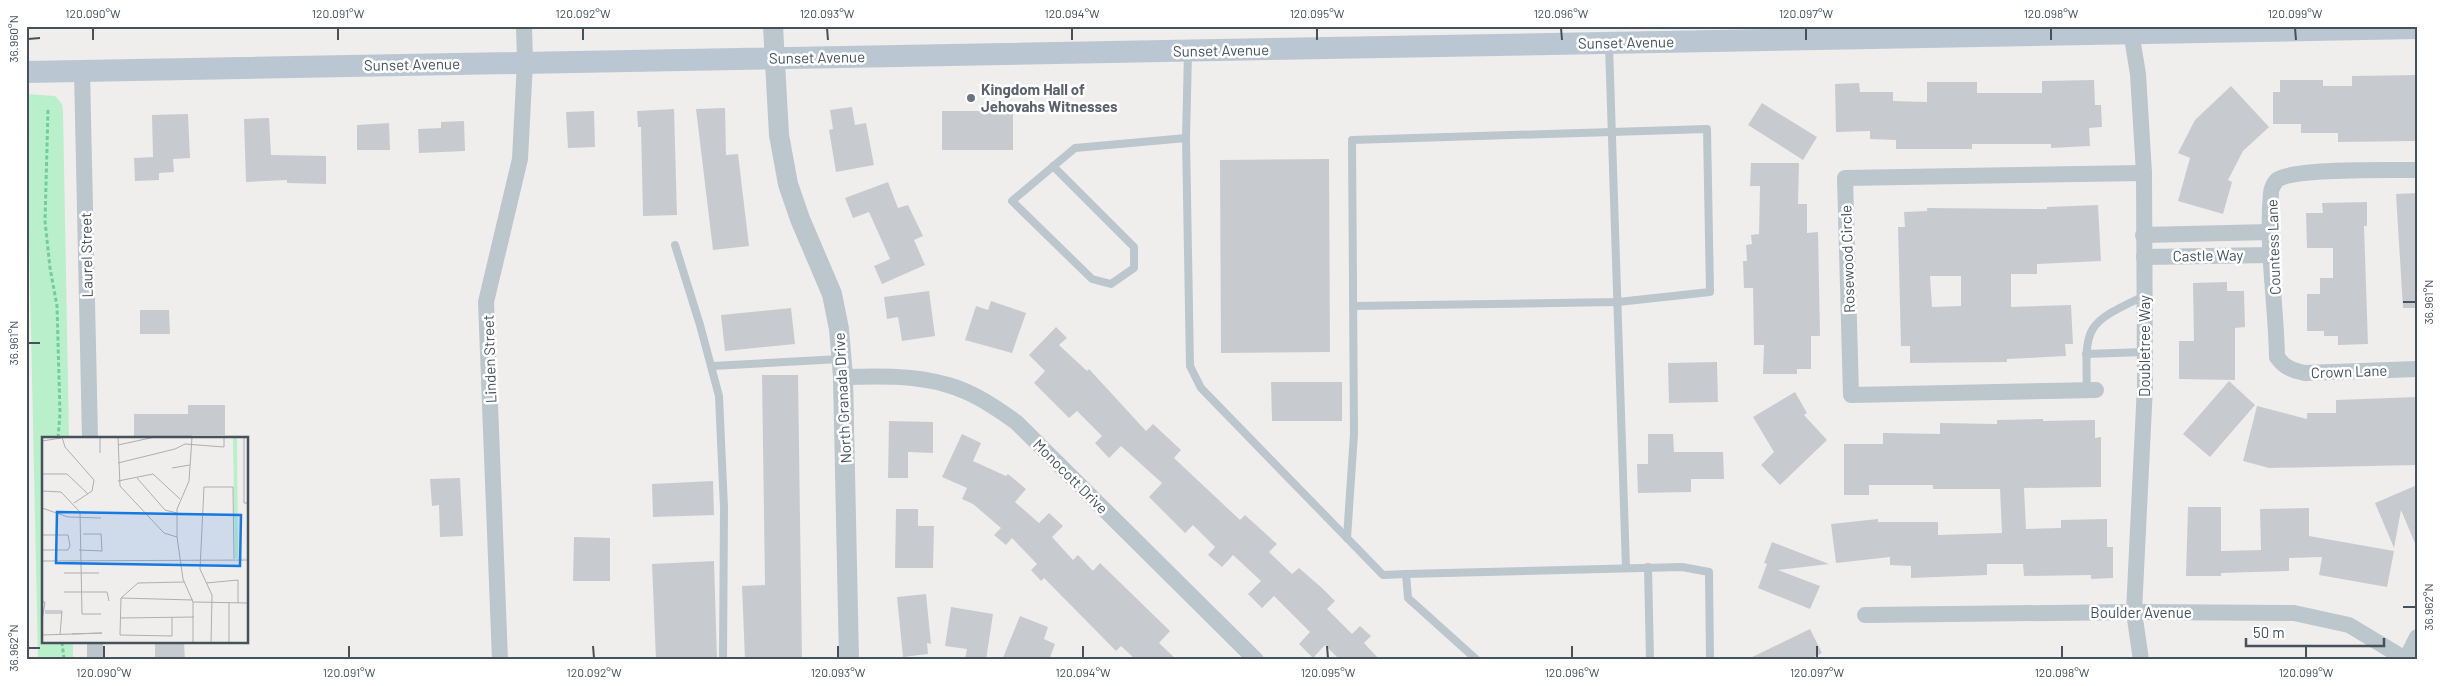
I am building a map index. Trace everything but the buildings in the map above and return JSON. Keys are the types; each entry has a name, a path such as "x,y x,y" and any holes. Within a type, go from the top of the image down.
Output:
{"main road":[{"name":"Sunset Avenue","path":"26,72 1609,43 2131,30 2417,28"}],"street":[{"name":"Linden Street","path":"500,660 486,302 520,159 525,62 524,26"},
{"name":"North Granada Drive","path":"773,26 779,135 788,184 800,219 832,294 839,329 843,368 849,660"},
{"name":"Doubletree Way","path":"2131,30 2138,74 2144,173 2144,352 2134,612 2142,660"},
{"name":"Laurel Street","path":"82,70 90,437"},
{"name":"Countess Lane","path":"2283,365 2277,357 2270,232 2271,191 2276,181 2286,175 2358,170 2417,170"},
{"name":"Rosewood Circle","path":"2092,390 1851,395 1845,178 2144,173"},
{"name":"Castle Way","path":"2143,235 2270,232"},
{"name":"Castle Way","path":"2144,256 2272,255"},
{"name":"Crown Lane","path":"2283,365 2292,370 2305,373 2417,369"},
{"name":"Monocott Drive","path":"843,368 949,385 988,402 1016,422 1256,660"},
{"name":"Boulder Avenue","path":"1865,615 2134,612 2294,613 2349,625 2406,659"},
{"path":"2406,659 2417,637"},
{"path":"95,644 96,660"}],"lane":[{"path":"1609,43 1626,568"},
{"path":"1188,50 1186,138 1190,366 1201,388 1383,575 1648,567 1682,567 1709,572 1710,660"},
{"path":"1347,538 1354,434 1353,306 1352,140 1707,129 1710,292 1618,302 1353,306"},
{"path":"1053,166 1134,247 1134,268 1111,284 1092,279 1012,201 1053,166 1075,148 1186,138"},
{"path":"675,245 720,396 724,508 723,660"},
{"path":"2092,390 2086,354 2087,339 2094,326 2106,314 2144,296"},
{"path":"2086,354 2144,352"},
{"path":"712,366 843,368"},
{"path":"1648,567 1650,660"},
{"path":"1406,574 1408,598 1476,660"}],"path":[{"path":"48,110 44,221 57,306 60,414 58,437"},
{"path":"62,644 64,660"}],"green space":[{"path":"26,94 55,96 62,104 63,110 69,437 42,437 42,644 73,644 73,660 38,660"}],"place":[{"name":"Kingdom Hall of Jehovahs Witnesses","path":"971,98"}]}
